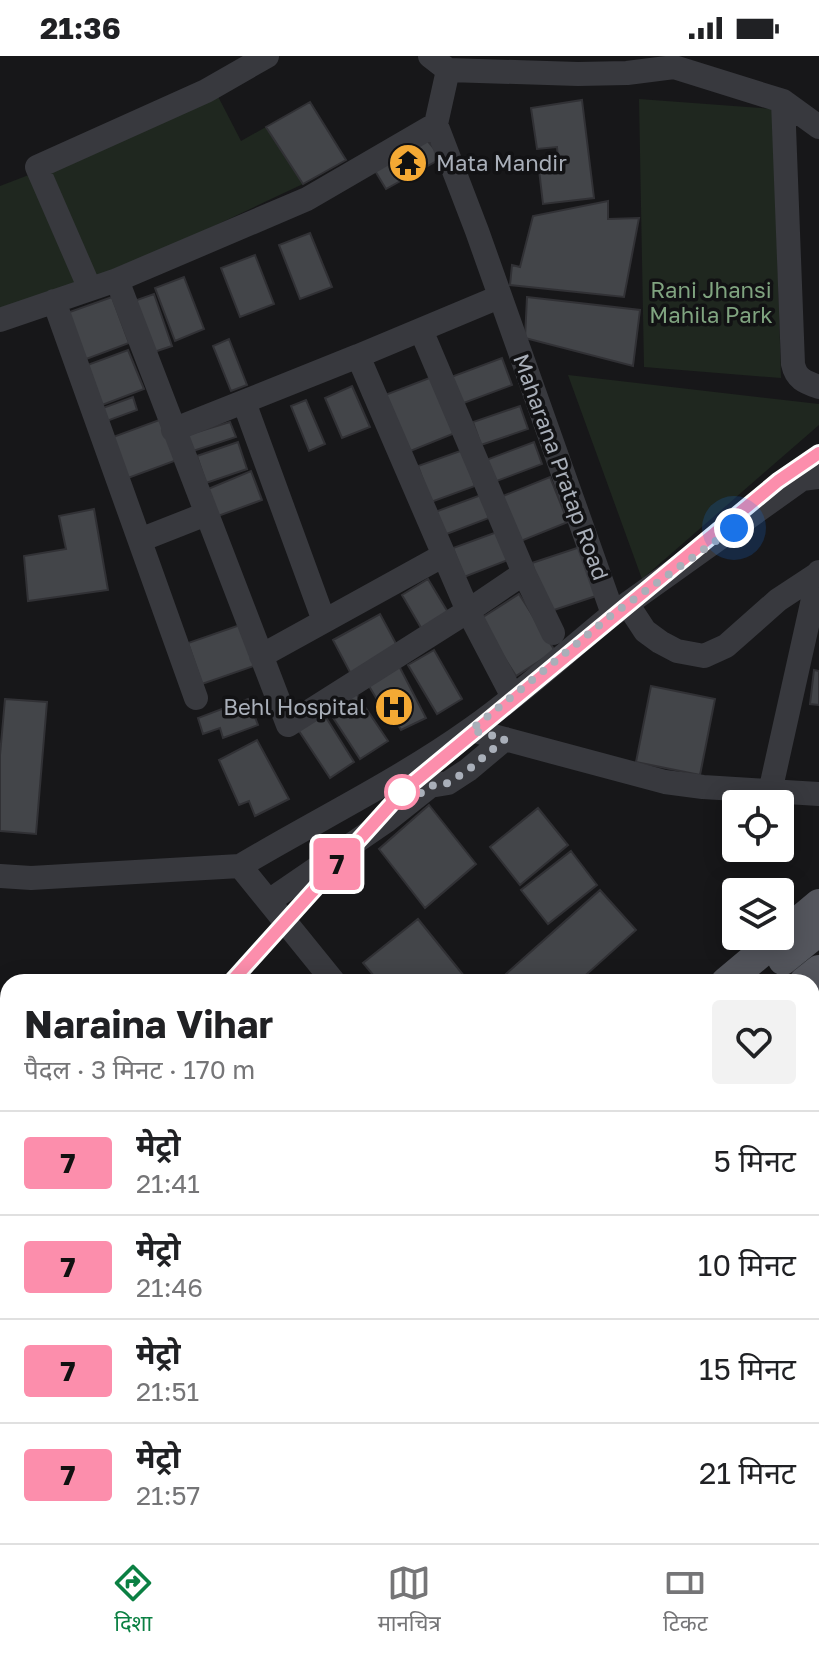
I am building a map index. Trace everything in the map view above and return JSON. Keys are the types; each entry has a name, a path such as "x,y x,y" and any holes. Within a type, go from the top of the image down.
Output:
{"main road":[{"path":"736,974 819,904"},
{"path":"767,974 819,931"}],"street":[{"path":"90,289 37,167 206,91 267,56"},
{"path":"0,320 117,280 307,199 436,124 439,63 578,74 627,73 680,62 783,101 819,127"},
{"path":"783,101 793,364 794,371 803,381 819,387"},
{"name":"Maharana Pratap Road","path":"436,124 499,297 621,609 660,642 677,651 704,656 726,646 778,600 819,572"},
{"path":"117,280 288,725 524,573"},
{"path":"173,430 499,297"},
{"path":"54,301 196,698"},
{"path":"421,330 524,573 553,633"},
{"path":"358,356 468,611 513,697"},
{"path":"244,402 324,621"},
{"path":"0,876 31,878 240,866 322,817 377,789 471,730 621,609 802,479 819,477"},
{"path":"140,540 206,514"},
{"path":"261,656 444,555"},
{"path":"770,790 819,572"},
{"path":"471,730 665,782 749,790"},
{"path":"269,901 386,821 430,786 448,783 468,770 505,739"},
{"path":"794,793 819,794"},
{"path":"240,866 324,974"}],"green space":[{"path":"209,79 241,141 266,127 303,184 112,274 0,315 0,186 47,168"},
{"name":"Rani Jhansi Mahila Park","path":"639,99 773,109 781,378 644,367"},
{"path":"568,375 819,404 819,425 642,579"}],"building":[{"path":"582,100 594,198 543,204 538,161 558,158 557,147 537,149 531,108"},
{"path":"310,102 346,160 303,184 266,127"},
{"name":"Mata Mandir","path":"426,139 442,158 386,189 374,169"},
{"path":"608,201 608,219 639,218 624,297 510,285 512,265 520,267 533,216"},
{"path":"310,233 332,287 300,299 279,245"},
{"path":"255,255 274,304 240,317 221,268"},
{"path":"184,277 204,329 175,341 155,288"},
{"path":"154,294 172,346 148,354 131,302"},
{"path":"112,297 129,343 81,361 64,314"},
{"path":"527,297 640,310 633,366 525,338"},
{"path":"229,339 247,385 231,391 213,346"},
{"path":"128,350 144,389 97,407 82,367"},
{"path":"502,358 512,385 461,404 451,377"},
{"path":"432,377 455,433 408,452 385,395"},
{"path":"352,386 370,427 342,438 325,398"},
{"path":"133,397 137,410 104,422 100,409"},
{"path":"306,400 325,444 309,451 291,406"},
{"path":"520,406 528,429 481,445 473,422"},
{"path":"162,419 177,460 128,478 113,437"},
{"path":"230,422 236,437 193,451 187,435"},
{"path":"238,442 247,469 206,483 197,456"},
{"path":"534,442 542,464 494,482 486,460"},
{"path":"463,450 475,486 431,502 418,466"},
{"path":"251,471 262,500 218,516 208,489"},
{"path":"550,477 568,522 516,543 498,498"},
{"path":"481,495 489,518 444,535 435,512"},
{"path":"94,509 108,590 28,601 24,556 66,549 59,516"},
{"path":"497,532 508,560 464,577 453,548"},
{"path":"580,547 596,596 548,612 532,563"},
{"path":"428,579 449,614 423,631 402,595"},
{"path":"519,594 555,651 516,676 480,619"},
{"path":"380,614 400,651 352,676 333,640"},
{"path":"240,625 254,666 202,684 188,643"},
{"path":"434,650 462,699 437,714 408,665"},
{"path":"398,664 426,718 401,730 389,710 382,708 366,681"},
{"path":"814,670 819,671 819,705 810,704"},
{"path":"651,686 715,699 700,775 636,762"},
{"path":"355,692 388,741 360,759 328,710"},
{"path":"5,699 47,702 36,834 0,831 0,755"},
{"path":"248,699 258,725 223,738 220,728 203,734 198,718"},
{"path":"322,711 354,762 330,778 297,728"},
{"path":"257,740 289,799 255,816 249,801 239,805 219,760"},
{"path":"429,805 476,864 425,908 379,849"},
{"path":"538,808 568,845 520,885 490,847"},
{"path":"571,851 597,885 548,924 521,890"},
{"path":"600,890 636,930 587,974 506,974"},
{"path":"418,919 463,974 372,974 363,963"}],"metro line":[{"name":"7","path":"238,974 403,791 778,481 819,453"}],"place":[{"name":"Mata Mandir","path":"408,163"},
{"name":"Behl Hospital","path":"394,707"}],"route":[{"path":"402,792 408,803 430,786 448,783 483,760 505,739 471,730 613,614 734,528"}]}
